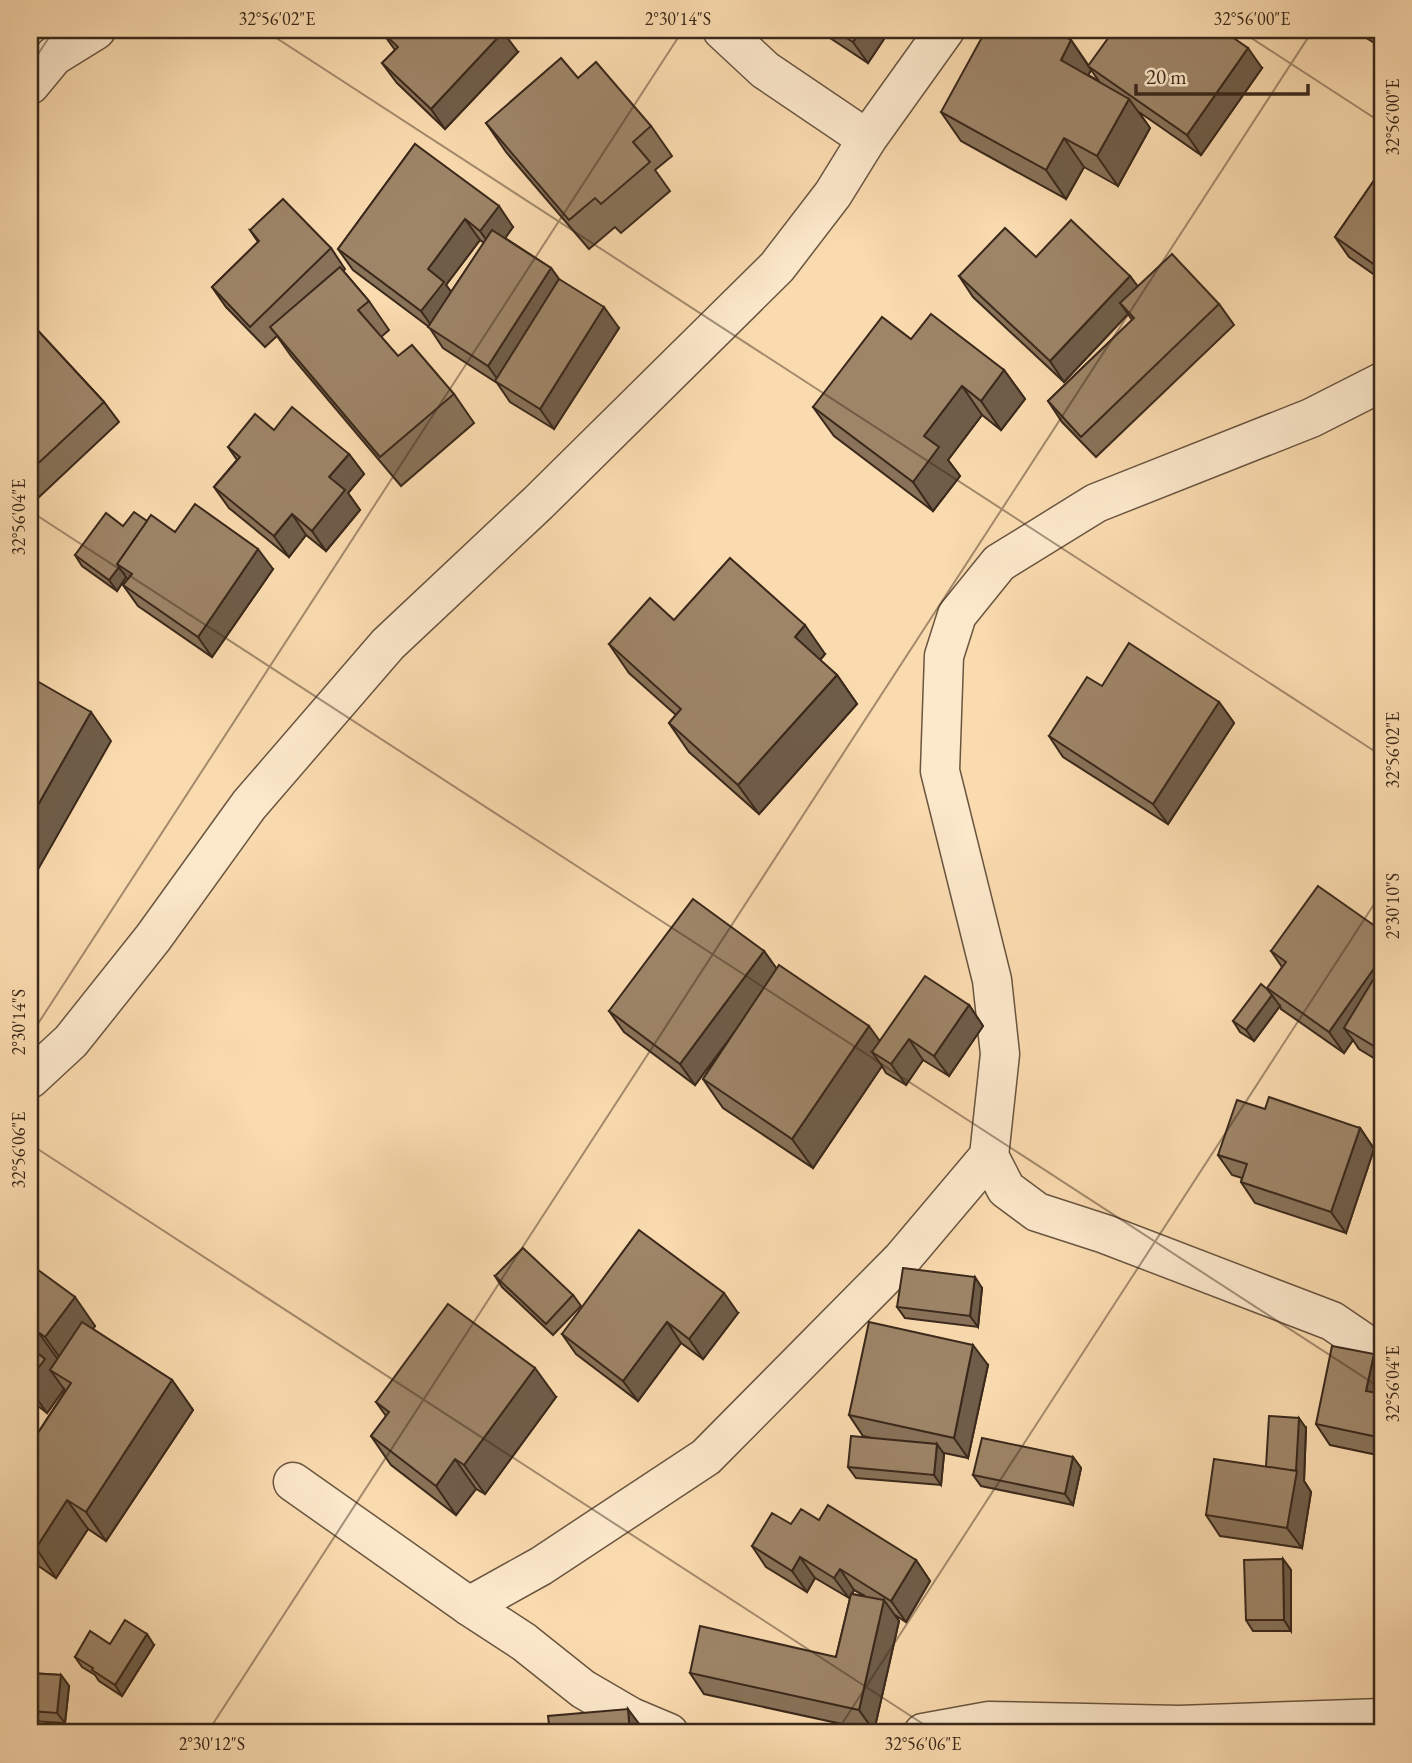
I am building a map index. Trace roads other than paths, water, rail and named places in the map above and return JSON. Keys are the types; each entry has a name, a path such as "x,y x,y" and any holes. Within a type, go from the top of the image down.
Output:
{"street":[{"path":"30,85 54,57 96,30"},
{"path":"722,30 765,70 867,139"},
{"path":"30,1079 71,1041 153,938 248,805 388,644 538,503 777,267 832,194 867,139 946,30"},
{"path":"1382,382 1311,418 1096,503 999,563 957,615 944,656 940,771 992,980 1000,1054 989,1157 1006,1189 1037,1212 1105,1234 1332,1321 1382,1354"},
{"path":"470,1606 541,1566 706,1457 902,1259 989,1157"},
{"path":"293,1482 524,1642 583,1689 631,1717 669,1733"},
{"path":"923,1733 989,1721 1179,1725 1382,1718"}]}
